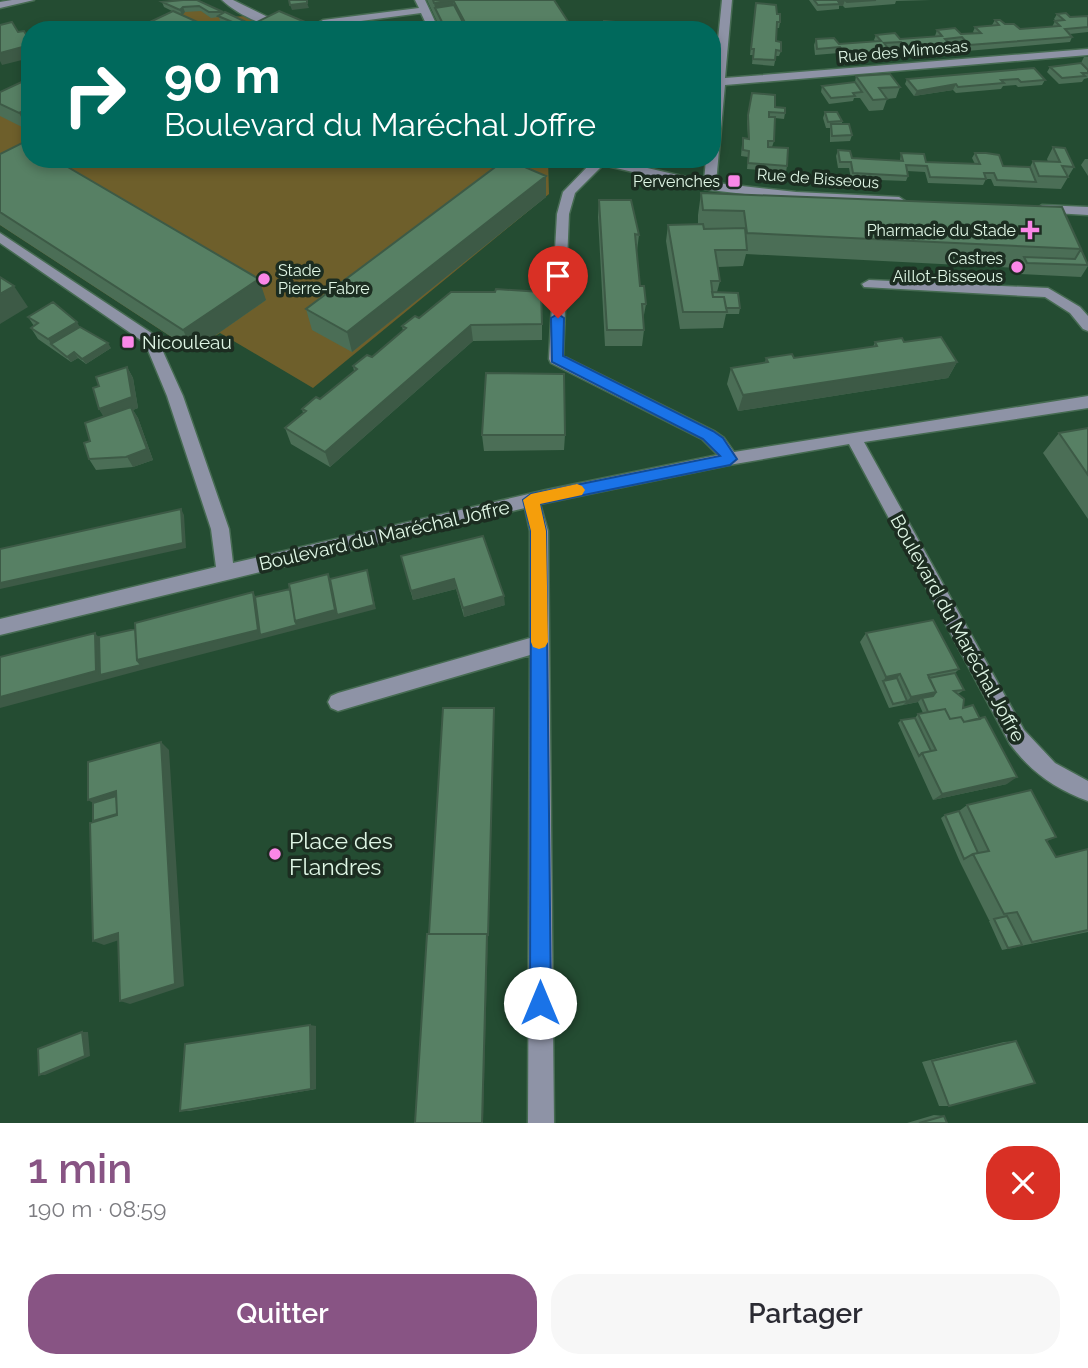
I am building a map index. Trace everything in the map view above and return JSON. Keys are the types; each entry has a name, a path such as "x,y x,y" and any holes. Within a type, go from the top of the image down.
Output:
{"street":[{"path":"0,5 29,0"},
{"path":"227,0 238,8 268,21"},
{"path":"721,33 727,0"},
{"path":"334,21 422,5 430,21"},
{"name":"Rue des Mimosas","path":"721,82 1088,51"},
{"path":"589,168 569,191 563,214 552,298 556,359 708,435 718,442 730,459"},
{"name":"Rue de Bisseous","path":"643,168 710,186 796,196 907,201"},
{"path":"710,186 712,168"},
{"path":"1032,208 1088,211"},
{"path":"0,237 151,340 175,396 220,529 225,573"},
{"path":"869,284 1048,293 1075,310 1088,326"},
{"name":"Boulevard du Maréchal Joffre","path":"0,627 531,500 730,459 1088,402"},
{"name":"Boulevard du Maréchal Joffre","path":"854,439 1017,737 1044,769 1057,779 1088,791"},
{"path":"531,500 539,531 541,1123"},
{"path":"338,702 539,644"}],"shaded area":[{"path":"202,6 229,17 246,16 258,21 158,21 179,11"},
{"name":"Stade Pierre-Fabre","path":"21,87 21,168 548,168 549,194 313,388 220,333 193,351 0,225 0,97"}],"building":[{"path":"197,0 223,12 209,12 199,6 183,7 180,10 162,2"},
{"path":"289,0 307,0 307,3 290,5"},
{"path":"453,0 554,0 568,21 464,21"},
{"path":"814,0 845,0 838,1 840,4 818,5"},
{"path":"845,0 876,0 847,2"},
{"path":"756,3 776,5 777,14 780,14 776,41 781,42 781,51 776,50 775,60 753,59 754,49 751,49"},
{"path":"454,5 462,21 442,21 435,8"},
{"path":"173,11 195,21 152,21"},
{"path":"279,11 303,21 259,21"},
{"path":"225,12 244,21 230,21 218,16"},
{"path":"1066,13 1070,17 1088,16 1088,27 1065,29 1072,37 969,45 962,37 945,39 952,46 908,50 901,42 884,43 890,51 846,55 840,47 817,49 816,39 834,38 839,44 881,41 876,35 895,33 900,39 942,36 937,30 955,28 961,34 981,33 975,27 999,25 995,20 1014,24 1020,29 1060,26 1055,21 1064,20 1057,14"},
{"path":"12,22 18,32 21,32 21,47 0,53 0,25"},
{"path":"1081,63 1088,70 1088,73 1082,73 1085,76 1062,78 1050,67"},
{"path":"1034,68 1045,80 1001,80 1004,83 958,87 956,84 917,91 907,79"},
{"path":"890,74 900,87 879,88 887,99 873,100 856,76"},
{"path":"21,82 21,112 0,104 0,92"},
{"path":"855,82 862,92 853,93 855,96 831,98 822,86"},
{"path":"752,93 775,95 775,107 785,108 785,113 769,112 769,117 775,117 774,141 768,141 768,147 788,148 787,166 748,163 749,151 743,150 743,138 749,139 748,115"},
{"path":"825,112 837,112 842,121 828,122"},
{"path":"831,124 849,124 852,135 832,136"},
{"path":"21,144 21,168 69,168 259,279 183,330 0,212 0,154"},
{"path":"1053,147 1065,148 1074,167 1062,166 1068,177 1039,176 1033,161 1060,162"},
{"path":"838,150 850,151 852,158 903,161 901,153 924,154 926,162 980,164 975,153 999,155 1003,166 1030,167 1036,182 997,180 994,173 984,173 986,179 930,177 927,166 906,165 908,176 853,173 851,162 840,162"},
{"path":"494,168 527,168 546,176 347,332 306,309"},
{"path":"701,193 1062,207 1081,249 747,233 744,211 703,210"},
{"path":"599,200 631,200 639,235 635,234 640,286 644,286 646,304 642,304 644,330 607,330"},
{"path":"703,224 704,229 745,228 747,250 715,250 720,281 711,281 713,297 724,297 727,312 683,312 668,225"},
{"path":"1081,249 1088,265 1027,263 1024,257 1075,259"},
{"path":"0,277 14,286 0,294"},
{"path":"496,289 541,292 542,324 471,325 325,452 285,428 306,411 302,409 316,397 320,399 357,369 353,366 367,355 372,357 406,328 402,326 415,316 419,318 451,292 495,292"},
{"path":"712,292 738,293 740,308 726,308 724,297 713,297"},
{"path":"53,302 77,322 48,339 31,328 38,323 28,317"},
{"path":"80,327 108,343 82,359 74,352 67,357 51,344"},
{"path":"941,337 957,362 743,395 731,368 768,362 766,358 792,354 794,358 877,346 875,342 902,338 904,342"},
{"path":"127,367 132,397 99,409 93,388 99,386 96,377"},
{"path":"486,373 564,374 565,435 482,435"},
{"path":"131,407 147,449 126,457 89,459 84,443 90,441 85,423"},
{"path":"1088,428 1088,475 1059,433"},
{"path":"181,509 183,543 0,583 0,549"},
{"path":"483,536 504,596 463,608 454,579 411,591 401,556"},
{"path":"367,570 374,605 337,615 330,579"},
{"path":"328,574 335,610 295,621 289,584"},
{"path":"290,589 297,625 260,635 255,597"},
{"path":"253,592 258,630 137,660 135,623"},
{"path":"933,620 959,669 928,675 936,692 911,697 900,674 886,677 866,633"},
{"path":"135,629 137,660 141,665 100,675 99,637"},
{"path":"95,633 96,671 0,697 0,657"},
{"path":"955,673 964,690 954,691 964,699 963,708 973,705 980,719 964,722 961,717 950,719 945,709 928,712 922,698 933,696 936,692 929,678"},
{"path":"897,678 907,701 893,704 883,681"},
{"path":"443,708 494,708 488,936 429,934"},
{"path":"945,709 950,719 961,717 964,722 985,717 1017,777 942,794 922,753 936,750 918,714"},
{"path":"915,718 931,751 919,756 901,720"},
{"path":"161,742 175,984 120,1001 118,933 93,941 90,823 117,815 116,791 88,800 88,762"},
{"path":"1031,790 1056,837 1046,840 1056,857 1088,849 1088,930 1032,942 1017,912 1004,914 973,854 989,851 967,805"},
{"path":"116,796 117,814 93,821 93,803"},
{"path":"959,811 978,853 964,859 945,815"},
{"path":"1007,916 1022,945 1008,948 994,919"},
{"path":"427,934 487,934 482,1123 415,1123"},
{"path":"310,1025 311,1089 180,1111 185,1044"},
{"path":"82,1032 85,1056 39,1075 38,1049"},
{"path":"1016,1041 1035,1083 949,1106 932,1061"},
{"path":"944,1116 947,1123 919,1123"}],"slow traffic":[{"path":"539,642 539,531 531,500 577,490"}],"place":[{"name":"Pervenches","path":"734,181"},
{"name":"Pharmacie du Stade","path":"1030,230"},
{"name":"Castres Aillot-Bisseous","path":"1017,267"},
{"name":"Stade Pierre-Fabre","path":"264,279"},
{"name":"Nicouleau","path":"128,342"},
{"name":"Place des Flandres","path":"275,854"}],"route":[{"path":"540,1003 539,531 531,500 730,459 718,442 708,435 556,359 558,318"}]}
